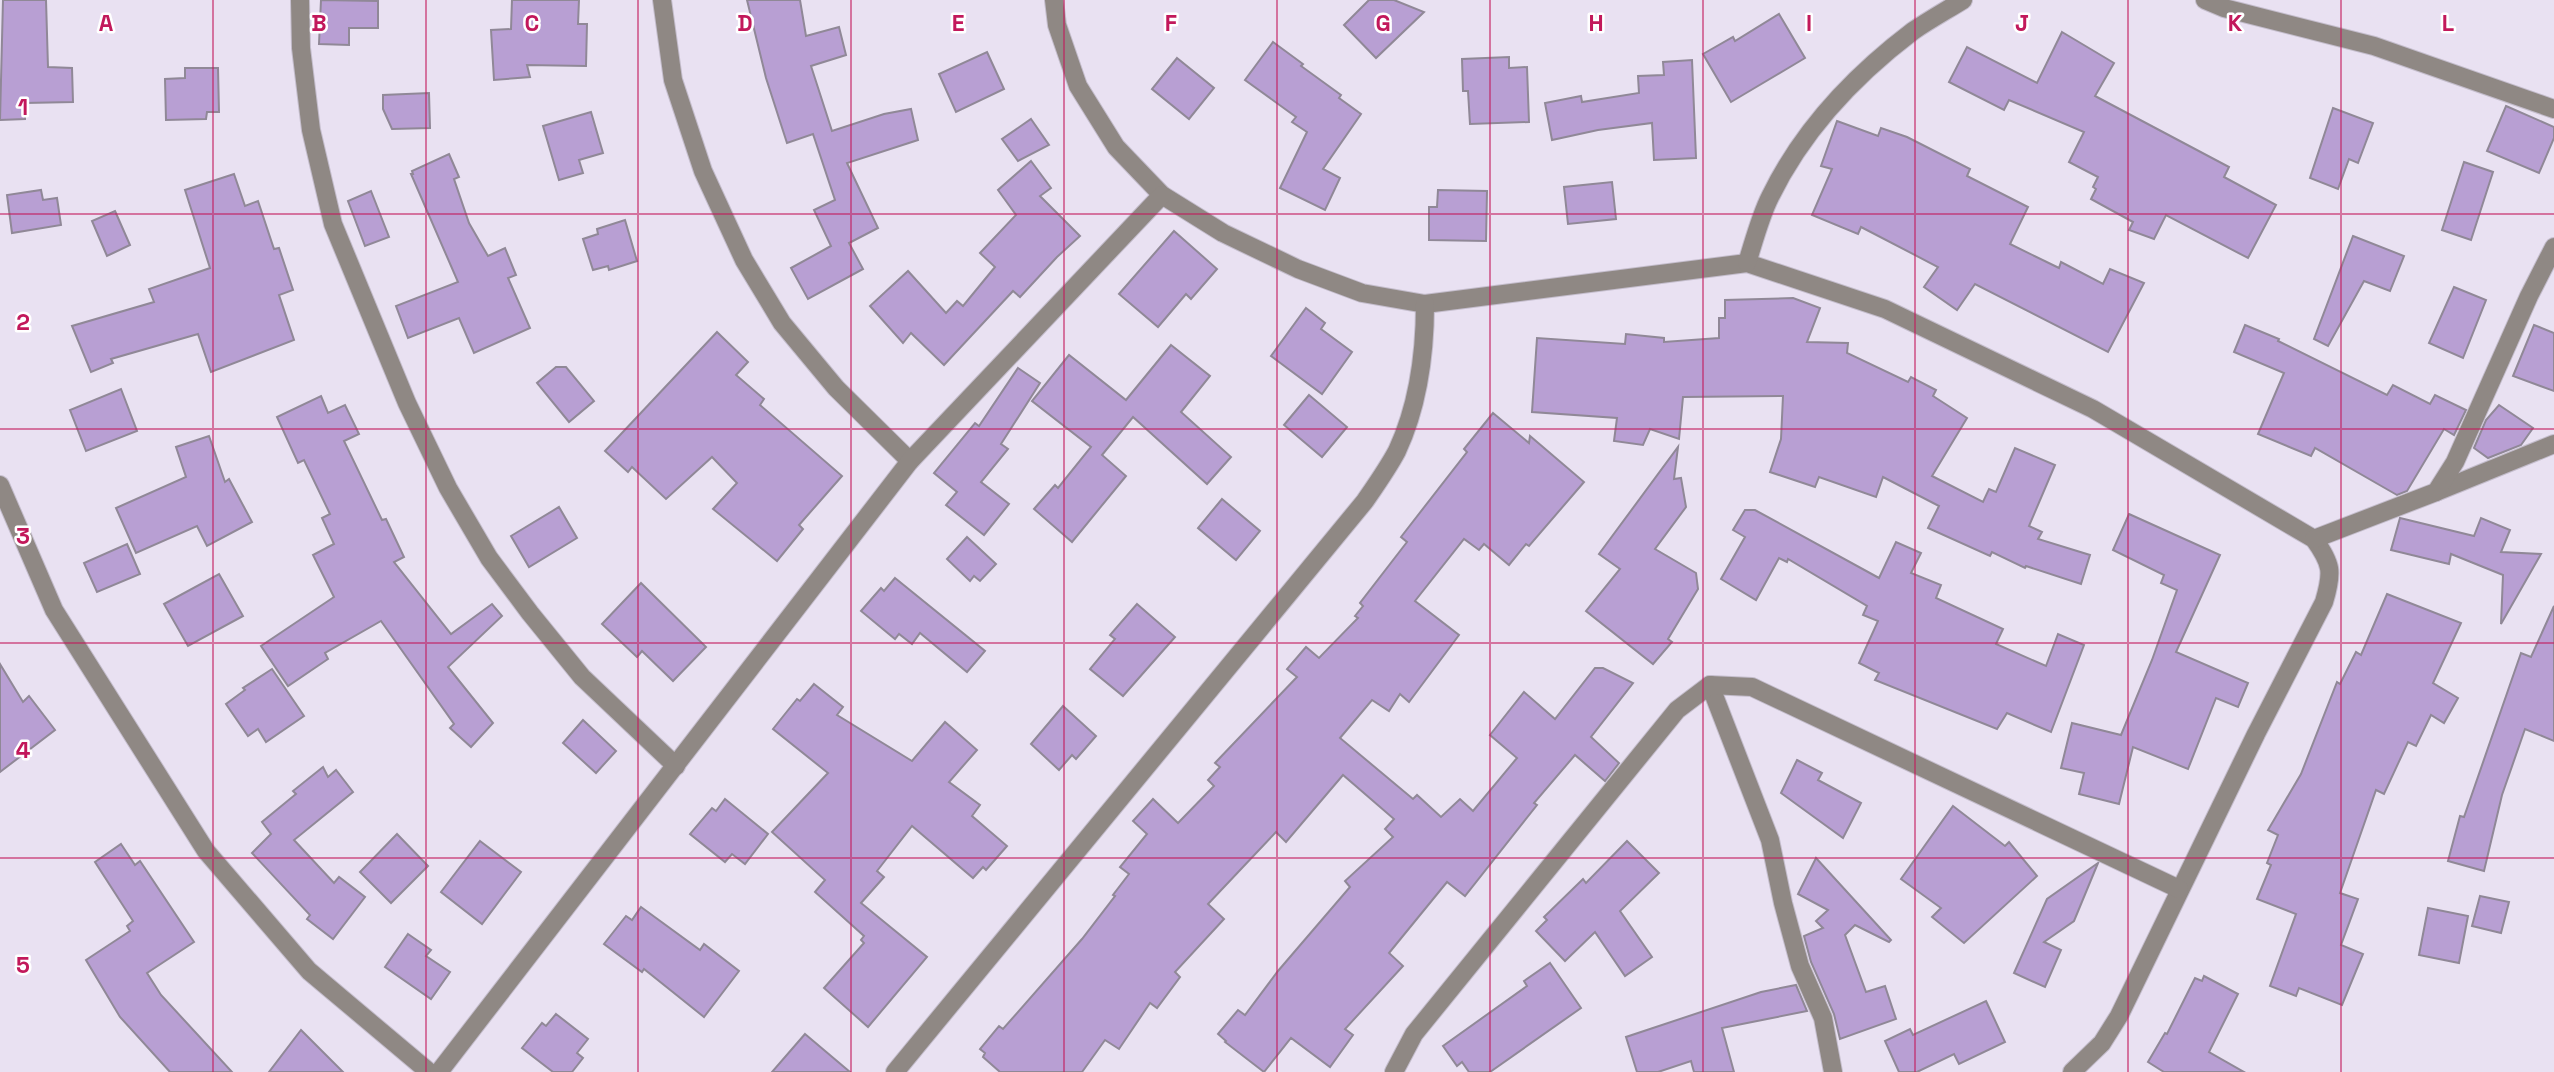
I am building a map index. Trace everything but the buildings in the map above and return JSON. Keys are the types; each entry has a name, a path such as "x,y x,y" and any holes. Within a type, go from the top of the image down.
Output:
{"street":[{"path":"300,0 301,48 311,130 333,224 407,403 448,488 489,558 573,666 676,766"},
{"path":"662,0 673,80 703,171 744,260 782,323 836,388 910,461"},
{"path":"1055,0 1057,26 1078,86 1116,147 1162,195 1223,233 1298,269 1362,293 1425,304 1747,263 1885,309 2093,409 2314,539 2329,559 2331,580 2324,602 2179,889 2119,1016 2102,1043 2072,1072"},
{"path":"1747,263 1769,199 1796,151 1833,104 1870,67 1914,31 1963,0"},
{"path":"2206,0 2224,8 2374,46 2554,109"},
{"path":"439,1072 910,461 1162,195"},
{"path":"2436,492 2455,462 2529,296 2554,247"},
{"path":"895,1072 1365,502 1396,451 1413,405 1422,361 1425,304"},
{"path":"2314,539 2554,444"},
{"path":"0,485 54,610 206,851 309,971 429,1072"},
{"path":"1395,1072 1415,1034 1668,721 1677,710 1710,685 1752,687 2179,889"},
{"path":"1710,685 1770,839 1800,966 1823,1018 1833,1072"}]}
